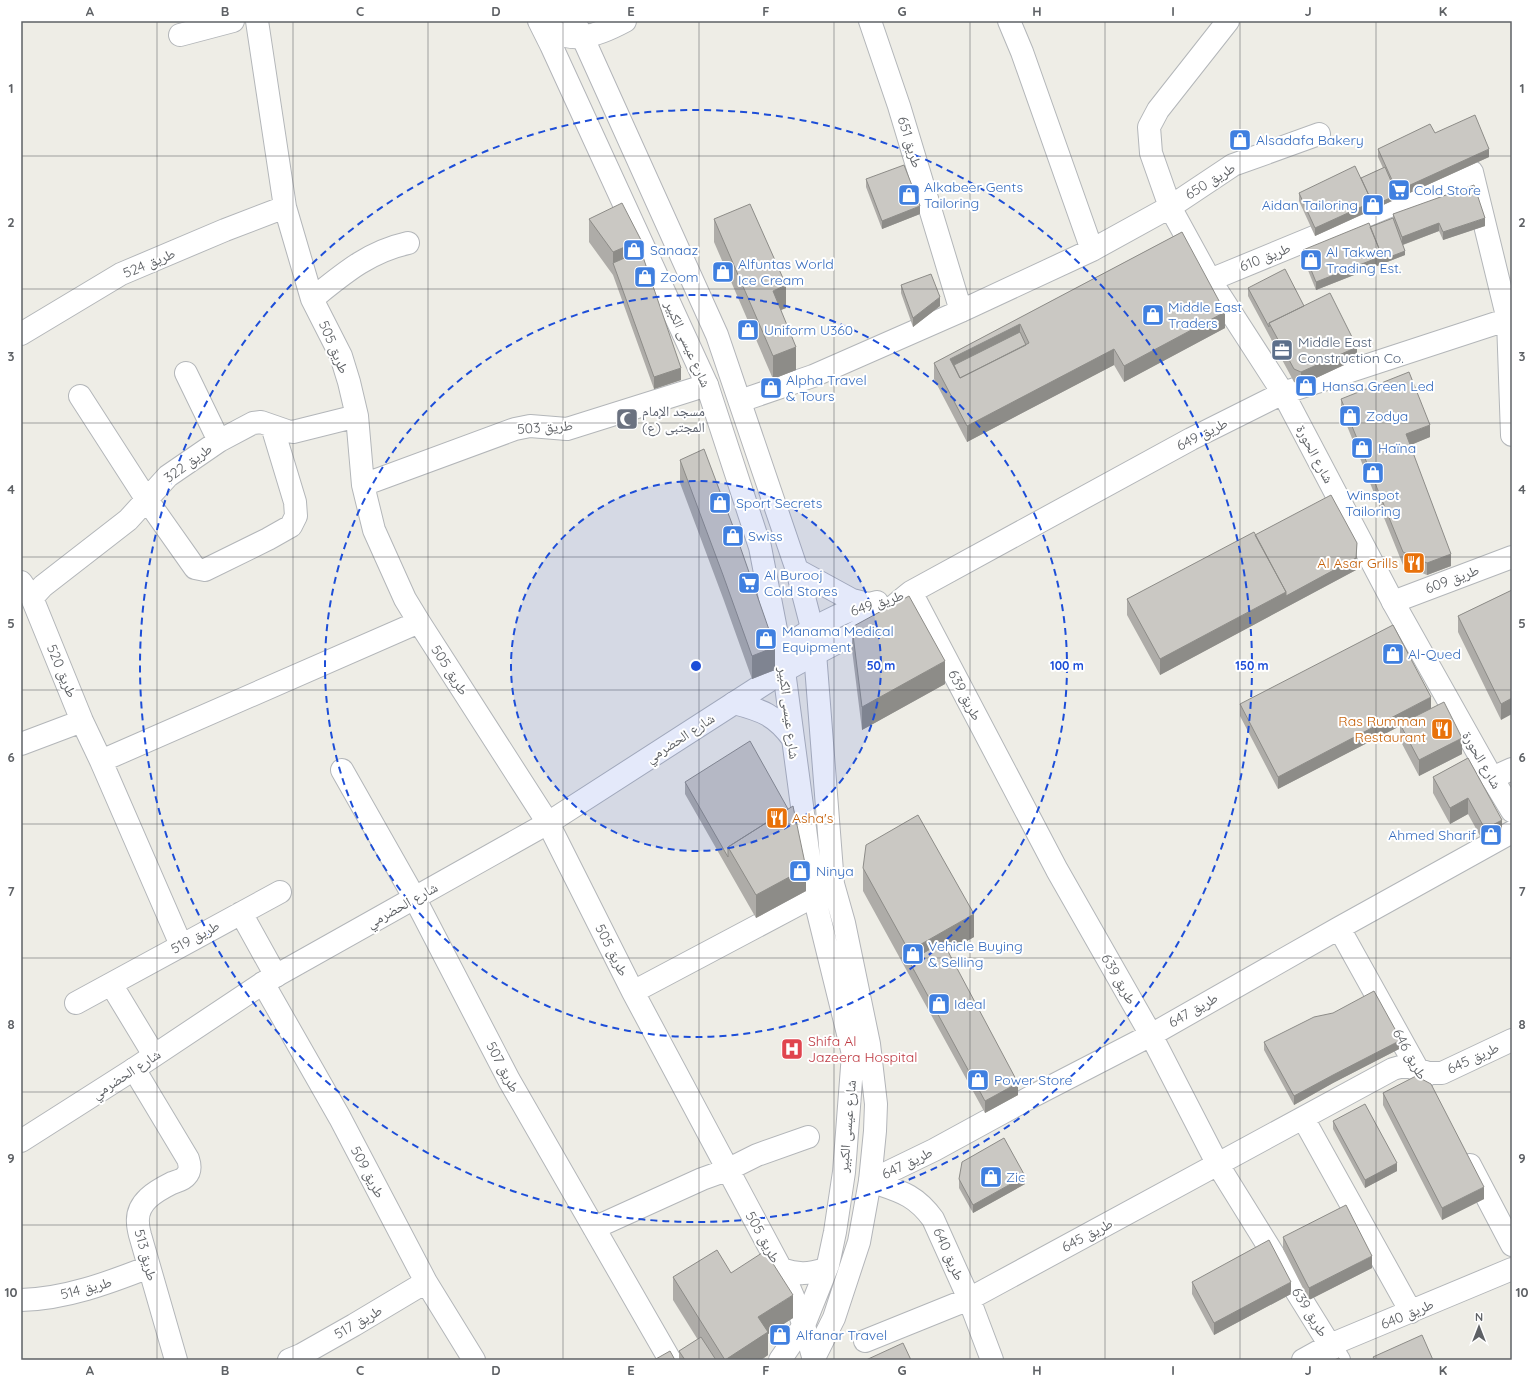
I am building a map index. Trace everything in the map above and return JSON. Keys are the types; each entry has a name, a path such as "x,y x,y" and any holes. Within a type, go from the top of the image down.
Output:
{"street":[{"path":"180,35 233,21"},
{"name":"طريق 505","path":"257,21 285,207 312,299 341,356 349,382 357,416 363,485 374,530 405,599 418,622 548,823 633,992 781,1270 794,1297 804,1324 813,1359"},
{"name":"شارع عيسى الكبير","path":"539,21 555,52 707,385 760,547 781,649 814,896 853,1054 844,1172 835,1232 826,1269 804,1324 780,1360"},
{"path":"543,21 555,32 565,36 578,30 611,29 625,21"},
{"name":"طريق 651","path":"870,21 899,106 961,311"},
{"path":"1009,21 1022,52 1092,250"},
{"path":"740,401 813,376 961,311 1092,250 1170,207 1151,153 1149,127 1158,110 1228,21"},
{"name":"شارع عيسى الكبير","path":"578,30 717,335 797,570 812,628 832,876 864,1015 874,1081 876,1111 874,1154 859,1242 834,1318 813,1359"},
{"name":"طريق 650","path":"1170,207 1233,165 1319,134"},
{"name":"طريق 610","path":"1210,280 1472,172 1510,319 1512,435"},
{"name":"طريق 524","path":"21,334 121,274 225,230 285,207"},
{"name":"شارع الحورة","path":"1170,207 1210,280 1283,393 1393,602 1512,811"},
{"path":"312,299 354,266 375,254 397,245 408,243"},
{"name":"طريق 649","path":"784,671 815,653 842,641 873,622 911,592 1191,439 1283,393 1510,319"},
{"path":"186,373 219,441"},
{"name":"طريق 503","path":"363,485 514,428 530,426 567,428 707,385"},
{"path":"80,396 147,500 195,568 200,570 205,570 268,540 291,526 296,516 295,502 272,426"},
{"name":"طريق 322","path":"27,599 128,520 168,476 219,441 253,423 261,422 293,432 357,416"},
{"name":"طريق 609","path":"1393,602 1512,557"},
{"path":"797,570 852,600 868,604"},
{"name":"طريق 649","path":"781,649 812,628 868,604 911,592"},
{"name":"طريق 639","path":"911,592 1057,870 1151,1035 1218,1165 1335,1353"},
{"name":"طريق 520","path":"27,599 101,761 181,945"},
{"path":"101,761 418,622"},
{"name":"شارع الحضرمي","path":"21,1141 270,980 548,823 784,671"},
{"path":"734,704 762,712 775,719 785,728 793,739"},
{"path":"21,744 82,721"},
{"path":"1492,778 1512,769"},
{"name":"طريق 507","path":"342,770 414,898 509,1080 670,1360"},
{"name":"طريق 647","path":"870,1181 934,1150 1030,1097 1151,1035 1512,832"},
{"name":"طريق 519","path":"76,1003 280,892"},
{"path":"633,992 814,896 836,892"},
{"name":"طريق 509","path":"241,913 270,980 340,1118 426,1282 474,1360"},
{"name":"طريق 646","path":"1339,928 1434,1098"},
{"path":"111,984 154,1055"},
{"name":"طريق 645","path":"865,1341 969,1299 1393,1069 1410,1067 1435,1074 1442,1073 1512,1040"},
{"name":"طريق 513","path":"134,1069 188,1159 190,1165 190,1172 186,1177 160,1189 148,1197 140,1208 138,1222 149,1267 176,1360"},
{"path":"1303,1118 1411,1312"},
{"path":"594,1228 727,1170 757,1155 808,1137"},
{"path":"1460,1147 1512,1245"},
{"name":"طريق 640","path":"844,1172 905,1193 926,1209 933,1219 969,1299 992,1360"},
{"name":"طريق 514","path":"21,1300 60,1295 105,1284 149,1267"},
{"name":"طريق 505","path":"781,1270 804,1274 826,1269"},
{"name":"طريق 640","path":"1303,1360 1335,1353 1411,1312 1512,1269"},
{"name":"طريق 517","path":"289,1360 301,1355 354,1325 426,1282"}],"building":[{"path":"1475,115 1489,149 1397,191 1378,149 1430,124 1435,133"},
{"path":"904,165 920,206 882,221 866,179"},
{"path":"1355,166 1372,202 1315,228 1299,193"},
{"path":"1385,167 1397,195 1372,206 1372,202 1361,178"},
{"path":"1474,185 1485,218 1443,232 1439,223 1402,237 1393,214"},
{"path":"622,203 641,240 613,252 589,219"},
{"path":"750,204 786,285 773,291 796,347 773,356 714,219"},
{"path":"1393,218 1405,251 1382,260 1382,256 1370,227"},
{"path":"1369,223 1382,256 1316,282 1303,250"},
{"path":"1182,232 1225,312 1124,366 1114,349 967,426 934,363","holes":["1020,324 1029,343 960,378 950,359"]},
{"path":"641,251 681,368 654,377 613,263"},
{"path":"1285,269 1304,306 1269,323 1269,327 1248,288"},
{"path":"931,274 940,297 913,318 901,285"},
{"path":"1330,293 1357,347 1301,372 1294,369 1269,323"},
{"path":"1020,332 1026,345 960,378 954,365"},
{"path":"1409,372 1430,425 1406,434 1451,554 1427,563 1403,552 1341,399"},
{"path":"704,449 734,529 775,647 752,656 680,460"},
{"path":"1331,495 1357,543 1356,558 1286,596 1286,592 1255,535"},
{"path":"1254,532 1286,592 1160,659 1127,599"},
{"path":"1512,590 1512,698 1501,704 1458,616"},
{"path":"909,596 945,661 862,707 852,627"},
{"path":"1393,625 1431,697 1278,777 1240,704"},
{"path":"1444,702 1462,738 1419,760 1400,724"},
{"path":"750,741 788,809 728,847 728,857 685,782"},
{"path":"1468,758 1502,820 1485,829 1468,798 1450,808 1433,777"},
{"path":"793,806 806,868 756,895 728,847"},
{"path":"918,815 974,914 909,951 863,868 866,845"},
{"path":"943,942 1018,1083 985,1101 909,961"},
{"path":"1374,991 1401,1040 1294,1096 1264,1042 1314,1017 1333,1013"},
{"path":"1416,1076 1431,1084 1484,1187 1442,1208 1383,1093"},
{"path":"1365,1104 1397,1163 1365,1180 1333,1121"},
{"name":"Zic","path":"1004,1138 1025,1176 973,1205 959,1179 962,1162"},
{"path":"1346,1205 1372,1256 1309,1288 1283,1237"},
{"path":"1269,1240 1291,1282 1214,1323 1192,1282"},
{"path":"717,1250 731,1273 765,1251 793,1295 758,1317 768,1332 725,1360 673,1277"},
{"path":"1422,1335 1433,1360 1375,1360 1373,1357"},
{"path":"701,1337 716,1360 685,1360 679,1351"},
{"path":"903,1343 911,1360 866,1360"},
{"path":"670,1351 675,1360 654,1360"}],"place":[{"name":"Alsadafa Bakery","path":"1240,140"},
{"name":"Cold Store","path":"1399,190"},
{"name":"Alkabeer Gents Tailoring","path":"909,195"},
{"name":"Aidan Tailoring","path":"1373,205"},
{"name":"Sanaaz","path":"634,250"},
{"name":"Al Takwen Trading Est.","path":"1311,260"},
{"name":"Alfuntas World Ice Cream","path":"723,272"},
{"name":"Zoom","path":"645,277"},
{"name":"Middle East Traders","path":"1153,315"},
{"name":"Uniform U360","path":"748,330"},
{"name":"Middle East Construction Co.","path":"1282,350"},
{"name":"Hansa Green Led","path":"1306,386"},
{"name":"Alpha Travel & Tours","path":"771,388"},
{"name":"Zodya","path":"1350,416"},
{"name":"مسجد الإمام المجتبى (ع)","path":"627,419"},
{"name":"Haïna","path":"1362,448"},
{"name":"Winspot Tailoring","path":"1373,473"},
{"name":"Sport Secrets","path":"720,503"},
{"name":"Swiss","path":"733,536"},
{"name":"Al Asar Grills","path":"1414,563"},
{"name":"Al Burooj Cold Stores","path":"749,583"},
{"name":"Manama Medical Equipment","path":"766,639"},
{"name":"Al-Qued","path":"1393,654"},
{"name":"Ras Rumman Restaurant","path":"1442,729"},
{"name":"Asha's","path":"777,818"},
{"name":"Ahmed Sharif","path":"1491,835"},
{"name":"Ninya","path":"800,871"},
{"name":"Vehicle Buying & Selling","path":"913,954"},
{"name":"Ideal","path":"939,1004"},
{"name":"Shifa Al Jazeera Hospital","path":"792,1049"},
{"name":"Power Store","path":"978,1080"},
{"name":"Zic","path":"991,1177"},
{"name":"Alfanar Travel","path":"780,1335"}]}
